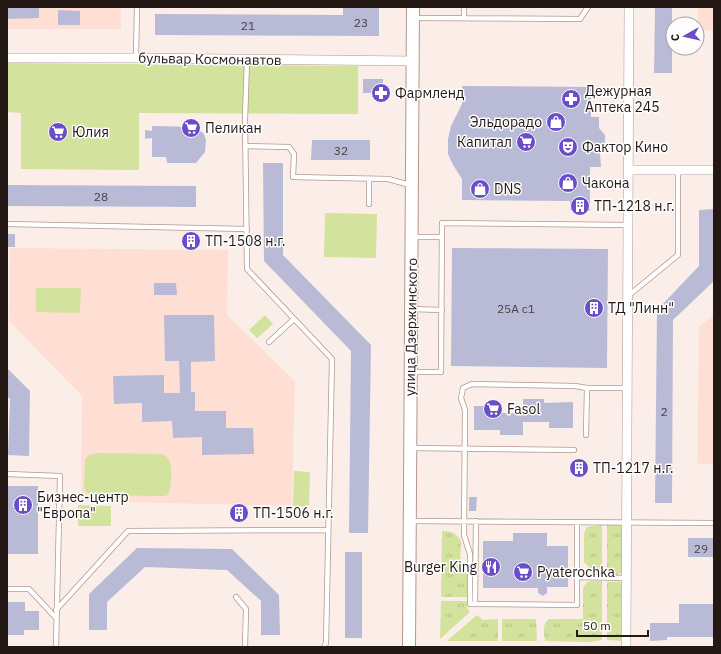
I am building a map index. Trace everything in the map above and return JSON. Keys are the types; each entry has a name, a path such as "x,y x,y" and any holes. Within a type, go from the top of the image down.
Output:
{"main road":[{"name":"улица Дзержинского","path":"409,647 413,13"}],"street":[{"path":"626,647 629,7"},
{"name":"бульвар Космонавтов","path":"7,58 413,61"},
{"path":"628,170 714,170"}],"lane":[{"path":"136,58 137,7"},
{"path":"464,7 464,18"},
{"path":"413,13 464,18 580,19 588,7"},
{"path":"247,60 247,269 332,358 326,642 324,647"},
{"path":"246,146 289,146 294,154 294,177 388,180 412,186"},
{"path":"627,298 678,255 678,170"},
{"path":"369,179 369,204"},
{"path":"411,372 441,372 442,223 628,225"},
{"path":"7,224 247,229"},
{"path":"412,237 442,237"},
{"path":"412,309 442,310"},
{"path":"269,342 294,319"},
{"path":"577,522 577,605 470,604 470,554 464,535 465,410 461,398 463,388 472,384 627,388"},
{"path":"586,434 587,388"},
{"path":"410,448 574,450"},
{"path":"7,474 60,476 56,647"},
{"path":"410,521 714,523"},
{"path":"475,604 476,521"},
{"path":"56,610 128,531 328,530"},
{"path":"577,577 626,578"},
{"path":"7,589 29,589 56,618"},
{"path":"236,597 246,609 245,647"}],"shaded area":[{"path":"7,7 121,7 121,29 7,29"},
{"path":"698,7 714,7 714,30 705,30 705,16 698,16"},
{"path":"10,248 228,250 227,315 295,381 292,506 81,501 82,396 9,321"},
{"path":"714,314 714,464 697,464 699,327"}],"green space":[{"path":"7,63 358,66 358,114 139,113 139,170 21,169 21,113 7,112"},
{"path":"325,213 377,214 376,258 324,257"},
{"path":"36,288 81,288 80,313 36,312"},
{"path":"265,315 273,324 257,338 249,330"},
{"path":"96,453 162,454 169,459 171,467 171,483 168,495 91,495 87,493 84,488 85,460 89,455"},
{"path":"294,471 310,472 309,507 293,506"},
{"path":"78,505 111,506 111,526 78,526"},
{"path":"602,525 602,575 595,574 584,562 584,533 587,527"},
{"path":"607,525 618,525 623,527 623,572 617,575 607,575"},
{"path":"442,531 453,533 461,541 460,572 468,572 467,597 441,597"},
{"path":"602,581 602,640 589,642 545,641 544,626 549,619 583,619 583,588 587,582"},
{"path":"607,582 620,582 623,587 623,641 607,640"},
{"path":"441,601 467,601 467,608 470,612 440,639"},
{"path":"477,615 483,620 498,619 498,641 447,641"},
{"path":"502,619 536,619 537,641 502,641"}],"building":[{"path":"7,7 39,7 39,18 7,19"},
{"path":"343,7 379,7 379,36 155,35 155,14 343,15"},
{"path":"655,7 672,7 672,16 665,16 665,56 672,56 672,73 654,73"},
{"path":"58,10 80,11 80,25 58,25"},
{"path":"363,79 383,79 383,93 363,93"},
{"name":"Капитал","path":"462,86 591,87 591,117 599,117 599,128 605,135 605,144 600,153 601,167 590,167 590,211 570,210 570,201 462,200 462,179 448,154 448,139 451,126 462,104"},
{"path":"152,126 196,127 204,134 206,140 205,152 196,163 167,163 166,157 152,157 152,138 145,139 145,130 152,131"},
{"path":"312,140 370,140 370,160 311,160"},
{"path":"263,163 283,163 283,255 371,345 368,533 349,533 351,351 264,261"},
{"path":"7,185 196,186 196,207 7,206"},
{"path":"714,209 714,281 673,320 672,503 655,503 657,310 699,266 699,210"},
{"path":"7,234 15,234 15,247 7,247"},
{"name":"ТП-1508 н.г.","path":"186,234 197,234 197,249 186,248"},
{"path":"452,248 608,249 607,368 451,366"},
{"path":"154,283 176,283 177,295 154,295"},
{"path":"164,315 214,315 215,361 191,362 191,392 195,392 195,411 226,411 226,428 253,428 254,454 202,455 202,437 173,438 172,421 142,422 142,403 114,404 113,376 164,375 164,393 180,393 179,361 165,361"},
{"path":"7,368 30,391 29,456 8,455 10,399 7,396"},
{"path":"523,399 544,399 544,403 573,402 573,428 549,428 549,422 523,422 523,435 500,435 500,430 474,430 474,406 495,406 495,413 523,413"},
{"name":"ТП-1217 н.г.","path":"572,463 586,463 585,472 571,472"},
{"name":"Бизнес-центр \"Европа\"","path":"7,486 38,486 38,554 7,554"},
{"path":"469,497 477,497 476,511 469,511"},
{"name":"ТП-1506 н.г.","path":"235,507 244,507 244,519 234,519"},
{"path":"513,533 547,533 547,546 568,546 568,587 547,587 547,593 543,596 538,593 538,588 483,588 483,541 513,541"},
{"path":"688,538 714,538 714,557 688,557"},
{"path":"137,548 232,549 279,595 280,635 261,635 261,601 227,570 145,567 107,602 107,630 89,630 89,594"},
{"path":"345,552 362,552 362,638 345,638"},
{"path":"7,602 25,602 25,611 39,611 39,630 24,630 24,635 7,635"},
{"path":"679,604 714,604 714,637 667,637 667,640 650,641 650,623 679,623"}],"place":[{"name":"Фармленд","path":"381,93"},
{"name":"Дежурная Аптека 245","path":"571,99"},
{"name":"Эльдорадо","path":"556,122"},
{"name":"Пеликан","path":"191,128"},
{"name":"Юлия","path":"58,132"},
{"name":"Капитал","path":"526,142"},
{"name":"Фактор Кино","path":"568,147"},
{"name":"Чакона","path":"568,183"},
{"name":"DNS","path":"480,189"},
{"name":"ТП-1218 н.г.","path":"580,206"},
{"name":"ТП-1508 н.г.","path":"191,241"},
{"name":"ТД \"Линн\"","path":"594,308"},
{"name":"Fasol","path":"493,409"},
{"name":"ТП-1217 н.г.","path":"579,468"},
{"name":"Бизнес-центр \"Европа\"","path":"23,505"},
{"name":"ТП-1506 н.г.","path":"239,513"},
{"name":"Burger King","path":"491,567"},
{"name":"Pyaterochka","path":"523,572"}]}
